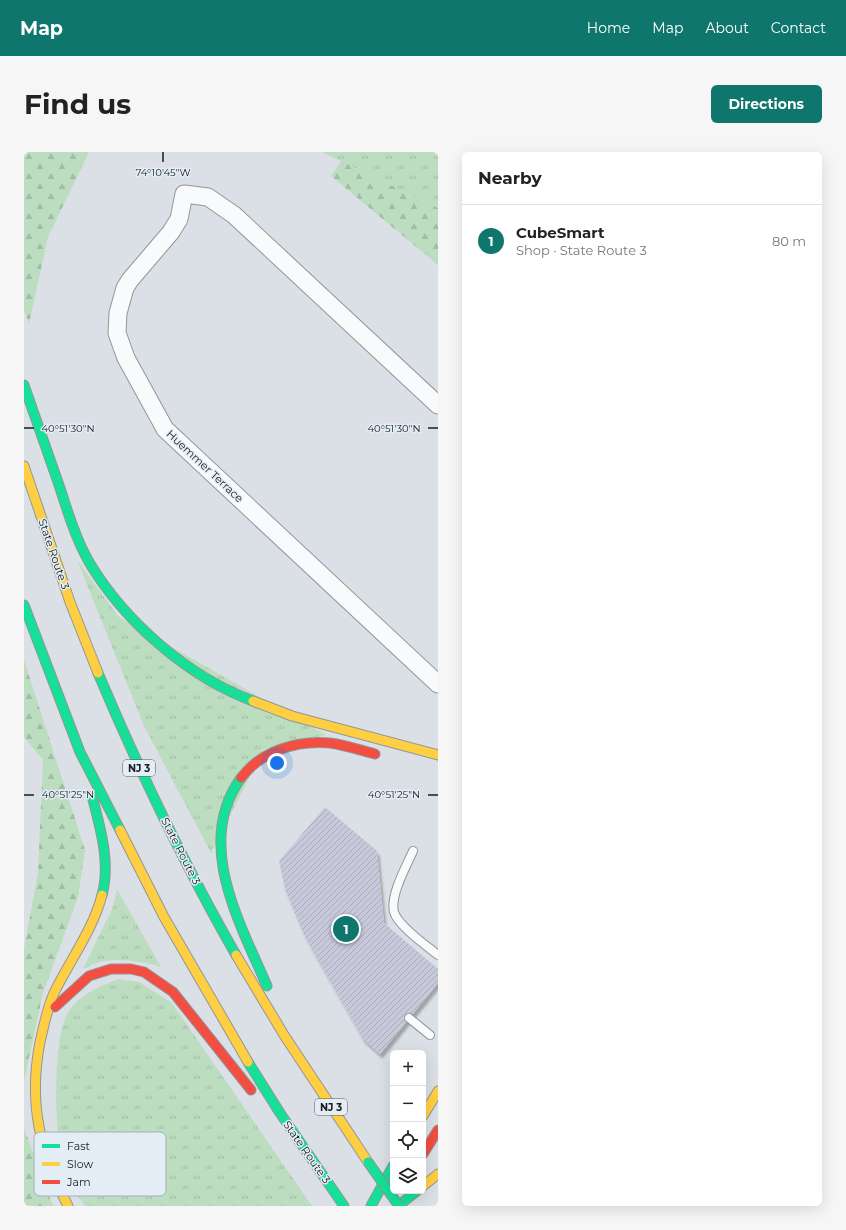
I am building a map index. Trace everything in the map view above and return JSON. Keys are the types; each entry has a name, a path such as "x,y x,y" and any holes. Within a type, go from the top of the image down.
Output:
{"main road":[{"path":"24,385 56,480 85,554 116,604 153,640 200,674 247,699 292,716 438,755"},
{"name":"State Route 3","path":"24,466 72,607 114,713 150,791 203,895 294,1052 398,1206"},
{"name":"State Route 3","path":"24,606 27,622 80,752 156,903 207,995 280,1113 344,1206"},
{"path":"294,1052 228,887 221,854 221,824 223,809 228,797 244,773 254,764 275,751 300,744 326,743 387,757"},
{"path":"39,1132 36,1075 39,1050 46,1017 52,1000 75,952 92,921 104,889 104,863 98,816 80,752"},
{"path":"46,1017 76,986 89,976 111,969 131,969 144,972 173,992 257,1097"},
{"path":"426,1111 438,1091"},
{"path":"266,1109 344,1206"},
{"path":"426,1149 438,1130"},
{"path":"371,1206 390,1171"},
{"path":"426,1184 438,1174"},
{"path":"393,1206 399,1194"},
{"path":"398,1206 412,1194"},
{"path":"63,1196 68,1206"}],"street":[{"name":"Huemmer Terrace","path":"438,405 234,215 208,198 184,194 179,219 171,232 125,288 117,322 119,341 126,358 165,429 438,684"}],"lane":[{"path":"413,851 395,892 394,912 402,925 438,955"},
{"path":"409,1018 430,1035"}],"green space":[{"path":"24,152 89,152 48,237 29,324 24,310"},
{"path":"322,152 438,152 438,208"},
{"path":"341,161 438,208 438,265 331,176"},
{"path":"77,560 119,617 326,735 264,749 211,853 144,726"},
{"path":"24,660 85,850 78,897 43,993 24,1081 24,949 38,872 43,760 24,737"},
{"path":"117,889 161,967 141,962 112,960 83,969 113,907"},
{"path":"119,979 139,982 172,1003 312,1206 85,1206 78,1196 166,1196 166,1132 58,1132 56,1109 57,1062 63,1023 69,1011 79,1000 91,991"},
{"path":"24,1128 34,1155 34,1196 49,1196 53,1206 24,1206"}],"building":[{"path":"325,807 377,851 384,923 438,969 438,983 380,1054 363,1039 304,935 285,889 279,861"}],"traffic: fast":[{"path":"24,385 76,535 84,553 103,584 139,626 160,645 205,677 229,691 253,701"},
{"path":"24,605 80,752 120,830"},
{"path":"98,673 180,851 236,955"},
{"path":"241,778 228,803 221,829 221,856 226,883 235,910 267,986"},
{"path":"92,796 101,833 105,858 102,895"},
{"path":"248,1062 280,1113 344,1206"},
{"path":"368,1162 399,1206"},
{"path":"371,1206 390,1171"},
{"path":"398,1206 413,1194"}],"traffic: slow":[{"path":"24,466 70,602 98,673"},
{"path":"253,701 292,716 438,755"},
{"path":"120,830 164,917 248,1062"},
{"path":"40,1132 36,1107 35,1086 40,1042 46,1017 54,993 87,933 102,895"},
{"path":"236,955 284,1035 368,1162"},
{"path":"426,1111 438,1091"},
{"path":"426,1184 438,1174"},
{"path":"63,1196 68,1206"}],"traffic: jam":[{"path":"241,778 249,769 269,754 281,749 305,743 330,743 375,754"},
{"path":"55,1007 89,976 111,969 131,969 144,972 173,992 251,1090"},
{"path":"426,1149 438,1130"}],"place":[{"name":"CubeSmart","path":"346,929"}]}
